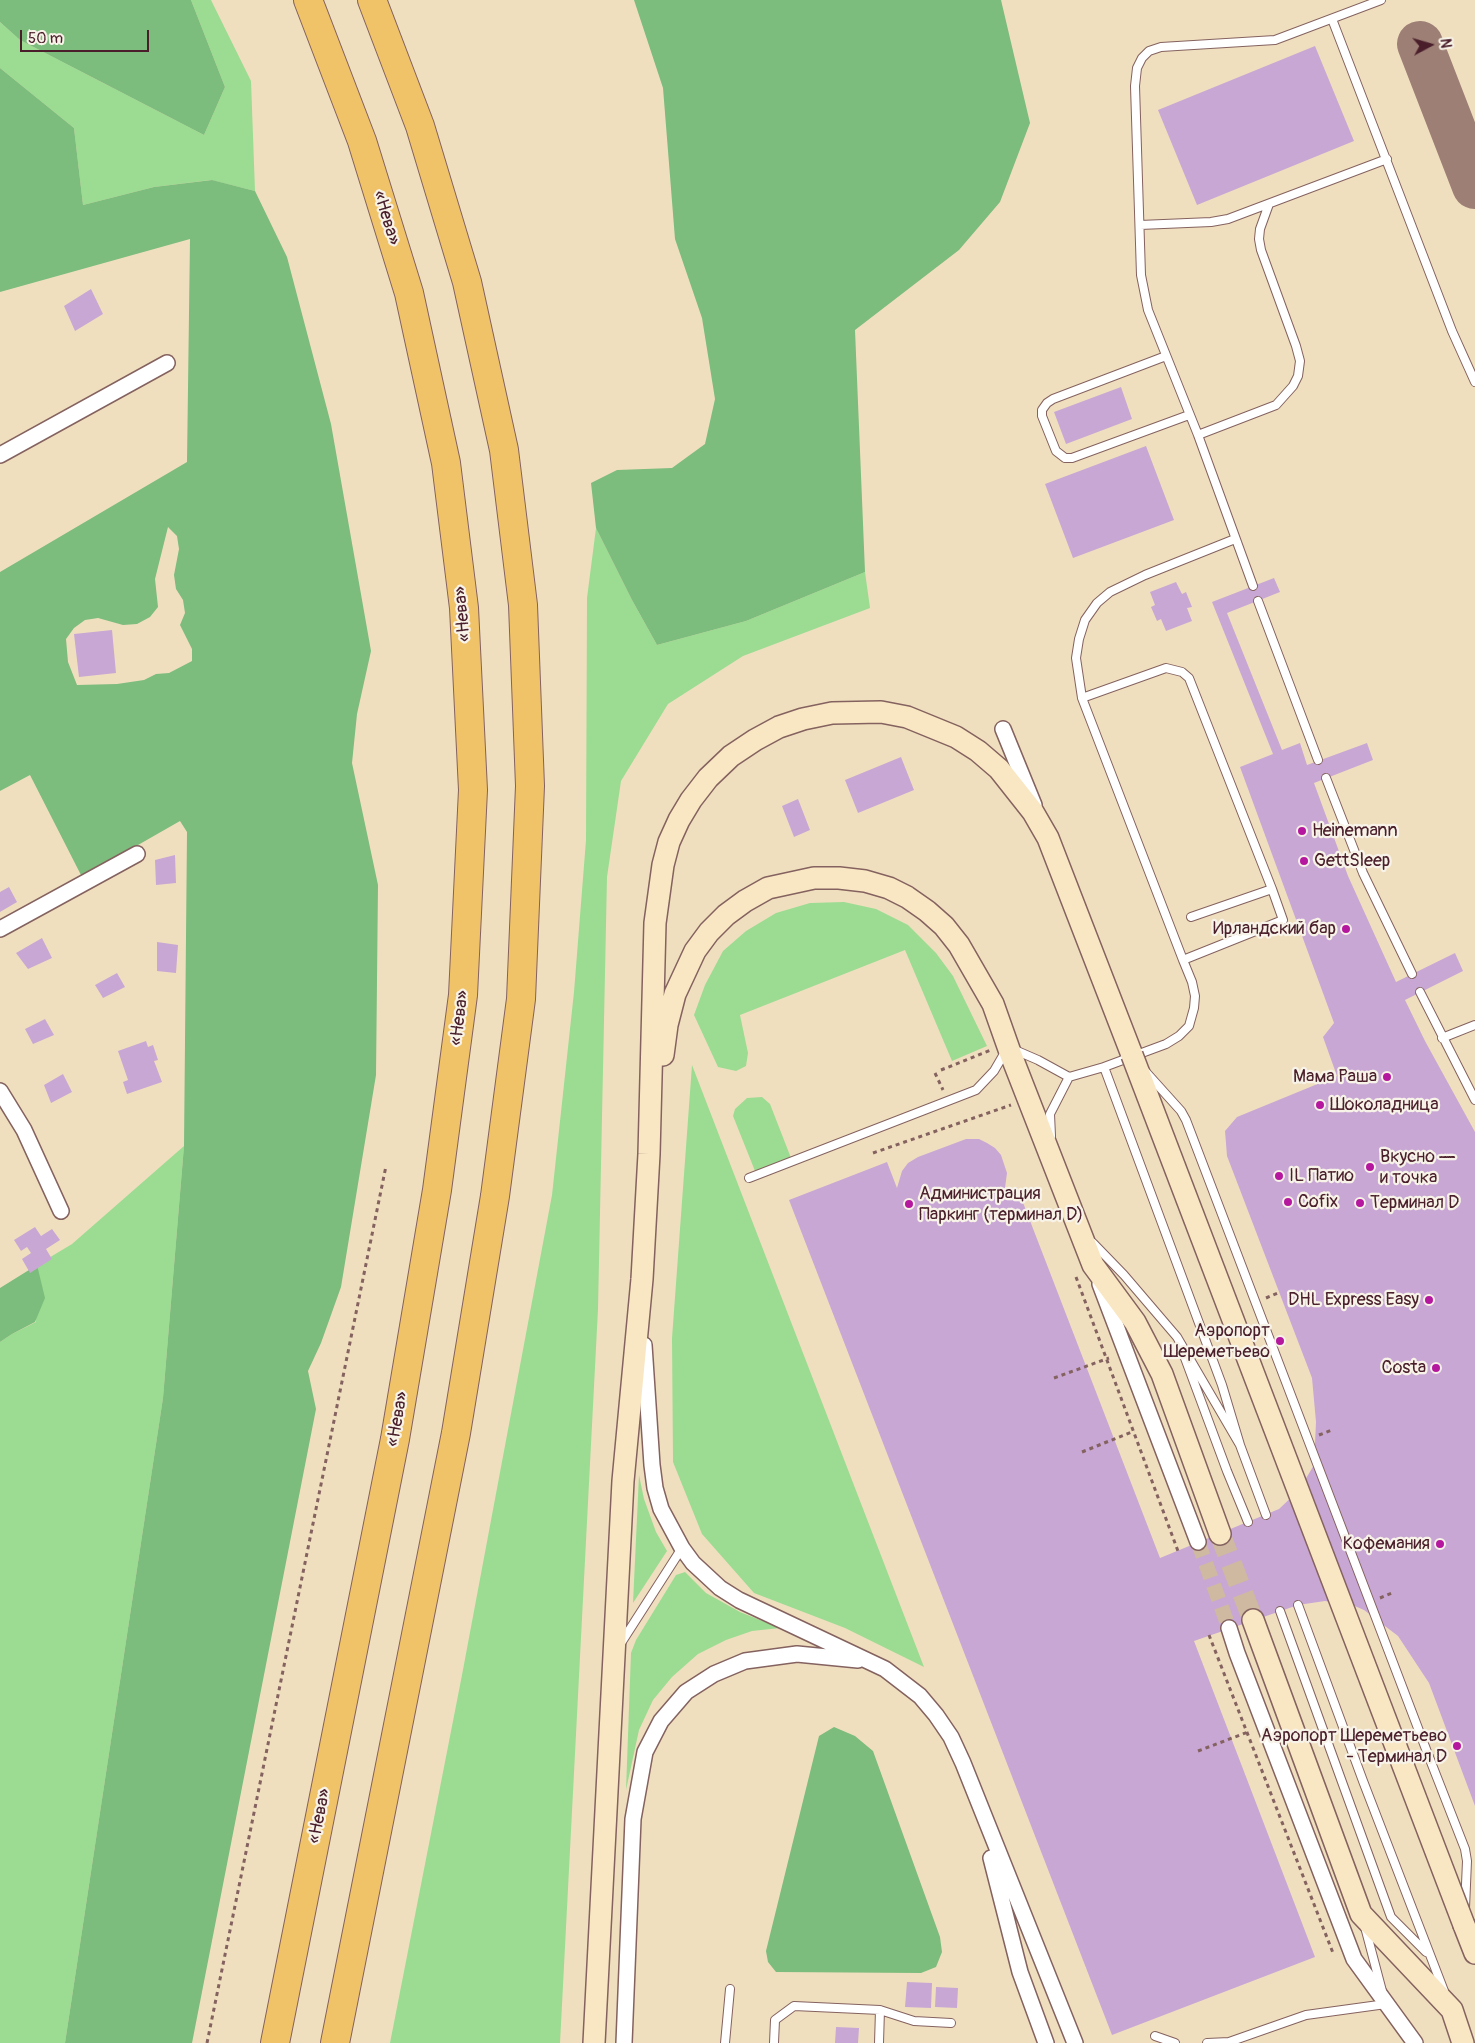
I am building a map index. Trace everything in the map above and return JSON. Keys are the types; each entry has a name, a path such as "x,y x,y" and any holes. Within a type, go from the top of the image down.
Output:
{"highway":[{"name":"«Нева»","path":"275,2043 395,1438 437,1190 463,995 473,790 464,608 446,463 409,293 362,140 308,0"},
{"path":"335,2043 456,1433 496,1196 521,1000 530,786 523,605 504,450 467,282 420,126 372,0"}],"street":[{"path":"0,455 167,363"},
{"path":"594,2043 623,1481 642,1278 649,1154 656,923 658,891 669,842 678,820 691,800 708,778 731,756 779,727 826,714 855,711 881,712 907,717 956,737 978,751 999,769 1018,790 1048,838"},
{"path":"1003,730 1048,838 1132,1055 1475,1953"},
{"path":"0,929 136,854"},
{"path":"649,1154 667,1024 675,994 683,973 695,951 720,920 745,901 768,888 814,878 840,878 865,881 889,888 907,897 944,926 959,945 993,1004 1056,1167 1085,1271 1198,1542"},
{"path":"0,1091 24,1130 60,1211"},
{"path":"1085,1271 1135,1322 1162,1374 1220,1534"},
{"path":"642,1278 643,1335 652,1465 661,1509 682,1548 705,1576 739,1600 870,1662 902,1681 920,1696 936,1715 951,1737 963,1763 980,1810 1074,2043"},
{"path":"1253,1620 1361,1914 1452,2010 1463,2043"},
{"path":"1229,1628 1354,1959 1415,2043"},
{"path":"624,2043 633,1819 645,1752 662,1721 686,1692 714,1674 745,1661 797,1654 870,1662"},
{"path":"980,1810 1013,1948 1044,2037"}],"lane":[{"path":"1253,586 1198,435 1148,310 1141,275 1135,86 1137,68 1149,50 1161,47 1275,40 1381,0"},
{"path":"1332,19 1447,318 1475,382"},
{"path":"1140,225 1228,220 1387,159"},
{"path":"1198,435 1276,405 1290,390 1298,376 1300,360 1261,250 1259,239 1260,229 1269,204"},
{"path":"1166,356 1053,399 1042,410 1042,416 1056,451 1065,458 1072,458 1189,415"},
{"path":"749,1178 976,1090 994,1071 1008,1045 1069,1077 1104,1067 1166,1044 1179,1036 1189,1026 1195,996 1192,982 1082,698 1076,658 1085,620 1096,603 1110,592 1145,575 1235,539"},
{"path":"1258,601 1318,760"},
{"path":"1082,698 1166,668 1182,672 1189,678 1272,889 1283,920 1183,960"},
{"path":"1326,778 1363,872 1412,974"},
{"path":"1191,917 1272,889"},
{"path":"1420,992 1475,1100"},
{"path":"1442,1038 1475,1025"},
{"path":"1104,1067 1222,1384 1240,1446 1266,1515"},
{"path":"1069,1077 1050,1114 1056,1167 1095,1246 1124,1275 1177,1337 1240,1446"},
{"path":"1177,1337 1248,1522"},
{"path":"613,1656 682,1548"},
{"path":"1298,1605 1452,2010"},
{"path":"1280,1611 1391,1918 1430,1955"},
{"path":"1207,2043 1229,2042 1306,2015 1368,2005 1386,2005 1361,1914"},
{"path":"725,2043 730,1989"},
{"path":"774,2043 775,2020 794,2006 880,2010 914,2021 951,2023"},
{"path":"879,2043 880,2010"},
{"path":"1155,2036 1175,2043"}],"path":[{"path":"941,1070 1008,1045"},
{"path":"935,1073 948,1101"},
{"path":"873,1153 1010,1104 1014,1113"},
{"path":"207,2043 386,1166"},
{"path":"1085,1271 1108,1358 1178,1551"},
{"path":"1054,1378 1108,1358"},
{"path":"1082,1452 1134,1431"},
{"path":"1209,1635 1332,1953"},
{"path":"1198,1751 1248,1732"}],"green space":[{"path":"0,0 191,0 225,87 204,135 20,40 0,22"},
{"path":"191,0 211,0 251,81 255,191 211,180 154,187 83,205 74,128 0,68 0,22 20,40 204,135 225,87"},
{"path":"634,0 1001,0 1030,123 1000,202 959,250 855,330 865,572 746,621 657,645 596,528 591,483 617,470 672,468 705,444 715,399 702,318 675,239 663,88"},
{"path":"0,68 74,128 83,205 154,187 212,180 255,191 287,257 331,424 371,651 357,714 352,763 378,885 376,1075 341,1287 321,1343 308,1371 316,1409 192,2043 65,2043 163,1398 184,1146 187,832 180,821 82,877 30,775 0,791 0,572 187,462 190,239 0,292","holes":["168,527 177,536 179,549 174,575 176,589 183,600 185,613 180,625 192,649 192,661 169,673 156,674 144,680 117,684 77,685 68,662 66,639 74,628 85,620 98,618 123,625 137,624 150,617 158,607 155,579"]},
{"path":"596,528 657,645 746,621 865,572 870,608 743,656 668,704 621,781 607,877 598,1309 560,2043 390,2043 462,1675 552,1195 574,992 586,840 587,598"},
{"path":"844,902 876,909 908,925 936,953 953,976 987,1046 952,1061 905,950 740,1015 748,1053 746,1066 736,1071 718,1067 694,1015 705,985 723,951 746,931 776,913 810,903"},
{"path":"692,1065 924,1667 845,1628 754,1593 702,1534 673,1462 672,1338"},
{"path":"762,1097 770,1104 791,1158 755,1171 733,1116 735,1109 747,1098"},
{"path":"184,1146 163,1398 65,2043 0,2043 0,1342 36,1322 37,1265 72,1244"},
{"path":"37,1265 45,1298 35,1322 0,1342 0,1288"},
{"path":"639,1475 644,1499 656,1532 667,1551 633,1603"},
{"path":"685,1572 706,1593 740,1612 780,1628 752,1631 726,1640 698,1654 672,1677 653,1700 639,1730 626,1790 631,1653 636,1640 676,1575"},
{"path":"834,1727 855,1736 873,1751 940,1937 942,1952 936,1967 921,1973 776,1972 768,1962 766,1951 819,1736"}],"building":[{"path":"1315,46 1354,141 1197,205 1158,110"},
{"path":"91,289 103,314 75,331 64,306"},
{"path":"1121,387 1132,419 1066,444 1054,412"},
{"path":"1146,446 1174,520 1073,558 1045,484"},
{"path":"1274,578 1280,592 1227,613 1282,750 1300,743 1307,765 1367,743 1373,760 1314,783 1348,876 1396,982 1455,953 1463,971 1405,1000 1425,1041 1475,1132 1475,1806 1429,1683 1398,1636 1364,1610 1350,1604 1325,1601 1298,1605 1194,1641 1315,1957 1112,2035 789,1200 887,1162 897,1188 902,1171 908,1163 918,1157 966,1139 979,1139 987,1143 1001,1155 1007,1173 1005,1188 1000,1194 1017,1187 1160,1558 1279,1509 1299,1490 1314,1465 1316,1422 1312,1378 1227,1156 1225,1131 1237,1117 1337,1076 1323,1037 1334,1023 1240,767 1273,754 1212,602"},
{"path":"1176,582 1182,594 1186,592 1192,607 1187,608 1192,621 1166,631 1161,619 1157,621 1151,607 1155,605 1150,592"},
{"path":"112,630 116,673 79,677 74,634"},
{"path":"901,757 914,790 858,813 845,780"},
{"path":"798,799 810,830 794,837 782,806"},
{"path":"175,855 176,883 156,885 155,860"},
{"path":"9,887 17,902 0,912 0,892"},
{"path":"42,938 52,958 28,969 16,953"},
{"path":"157,942 178,945 176,973 157,971"},
{"path":"117,973 125,987 103,998 95,985"},
{"path":"45,1019 54,1035 33,1044 25,1029"},
{"path":"146,1041 148,1047 153,1045 158,1060 154,1061 162,1082 127,1094 123,1082 128,1080 118,1051"},
{"path":"63,1074 72,1092 51,1103 44,1085"},
{"path":"35,1227 41,1236 52,1229 60,1240 46,1249 52,1259 30,1273 22,1259 31,1253 27,1247 21,1251 14,1240"},
{"path":"907,1982 932,1983 931,2008 905,2007"},
{"path":"936,1987 958,1988 957,2008 935,2007"},
{"path":"836,2027 859,2028 858,2043 835,2043"}],"taxiway":[{"path":"1420,44 1475,186"}],"tunnel":[{"path":"1220,1534 1253,1620"},
{"path":"1198,1542 1229,1628"}],"place":[{"name":"Heinemann","path":"1302,831"},
{"name":"GettSleep","path":"1304,861"},
{"name":"Ирландский бар","path":"1346,929"},
{"name":"Мама Раша","path":"1387,1077"},
{"name":"Шоколадница","path":"1320,1105"},
{"name":"Вкусно — и точка","path":"1370,1167"},
{"name":"IL Патио","path":"1279,1176"},
{"name":"Cofix","path":"1288,1202"},
{"name":"Терминал D","path":"1360,1203"},
{"name":"Администрация Паркинг (терминал D)","path":"909,1204"},
{"name":"DHL Express Easy","path":"1429,1300"},
{"name":"Аэропорт Шереметьево","path":"1280,1341"},
{"name":"Costa","path":"1436,1368"},
{"name":"Кофемания","path":"1440,1544"},
{"name":"Аэропорт Шереметьево - Терминал D","path":"1457,1746"}]}
